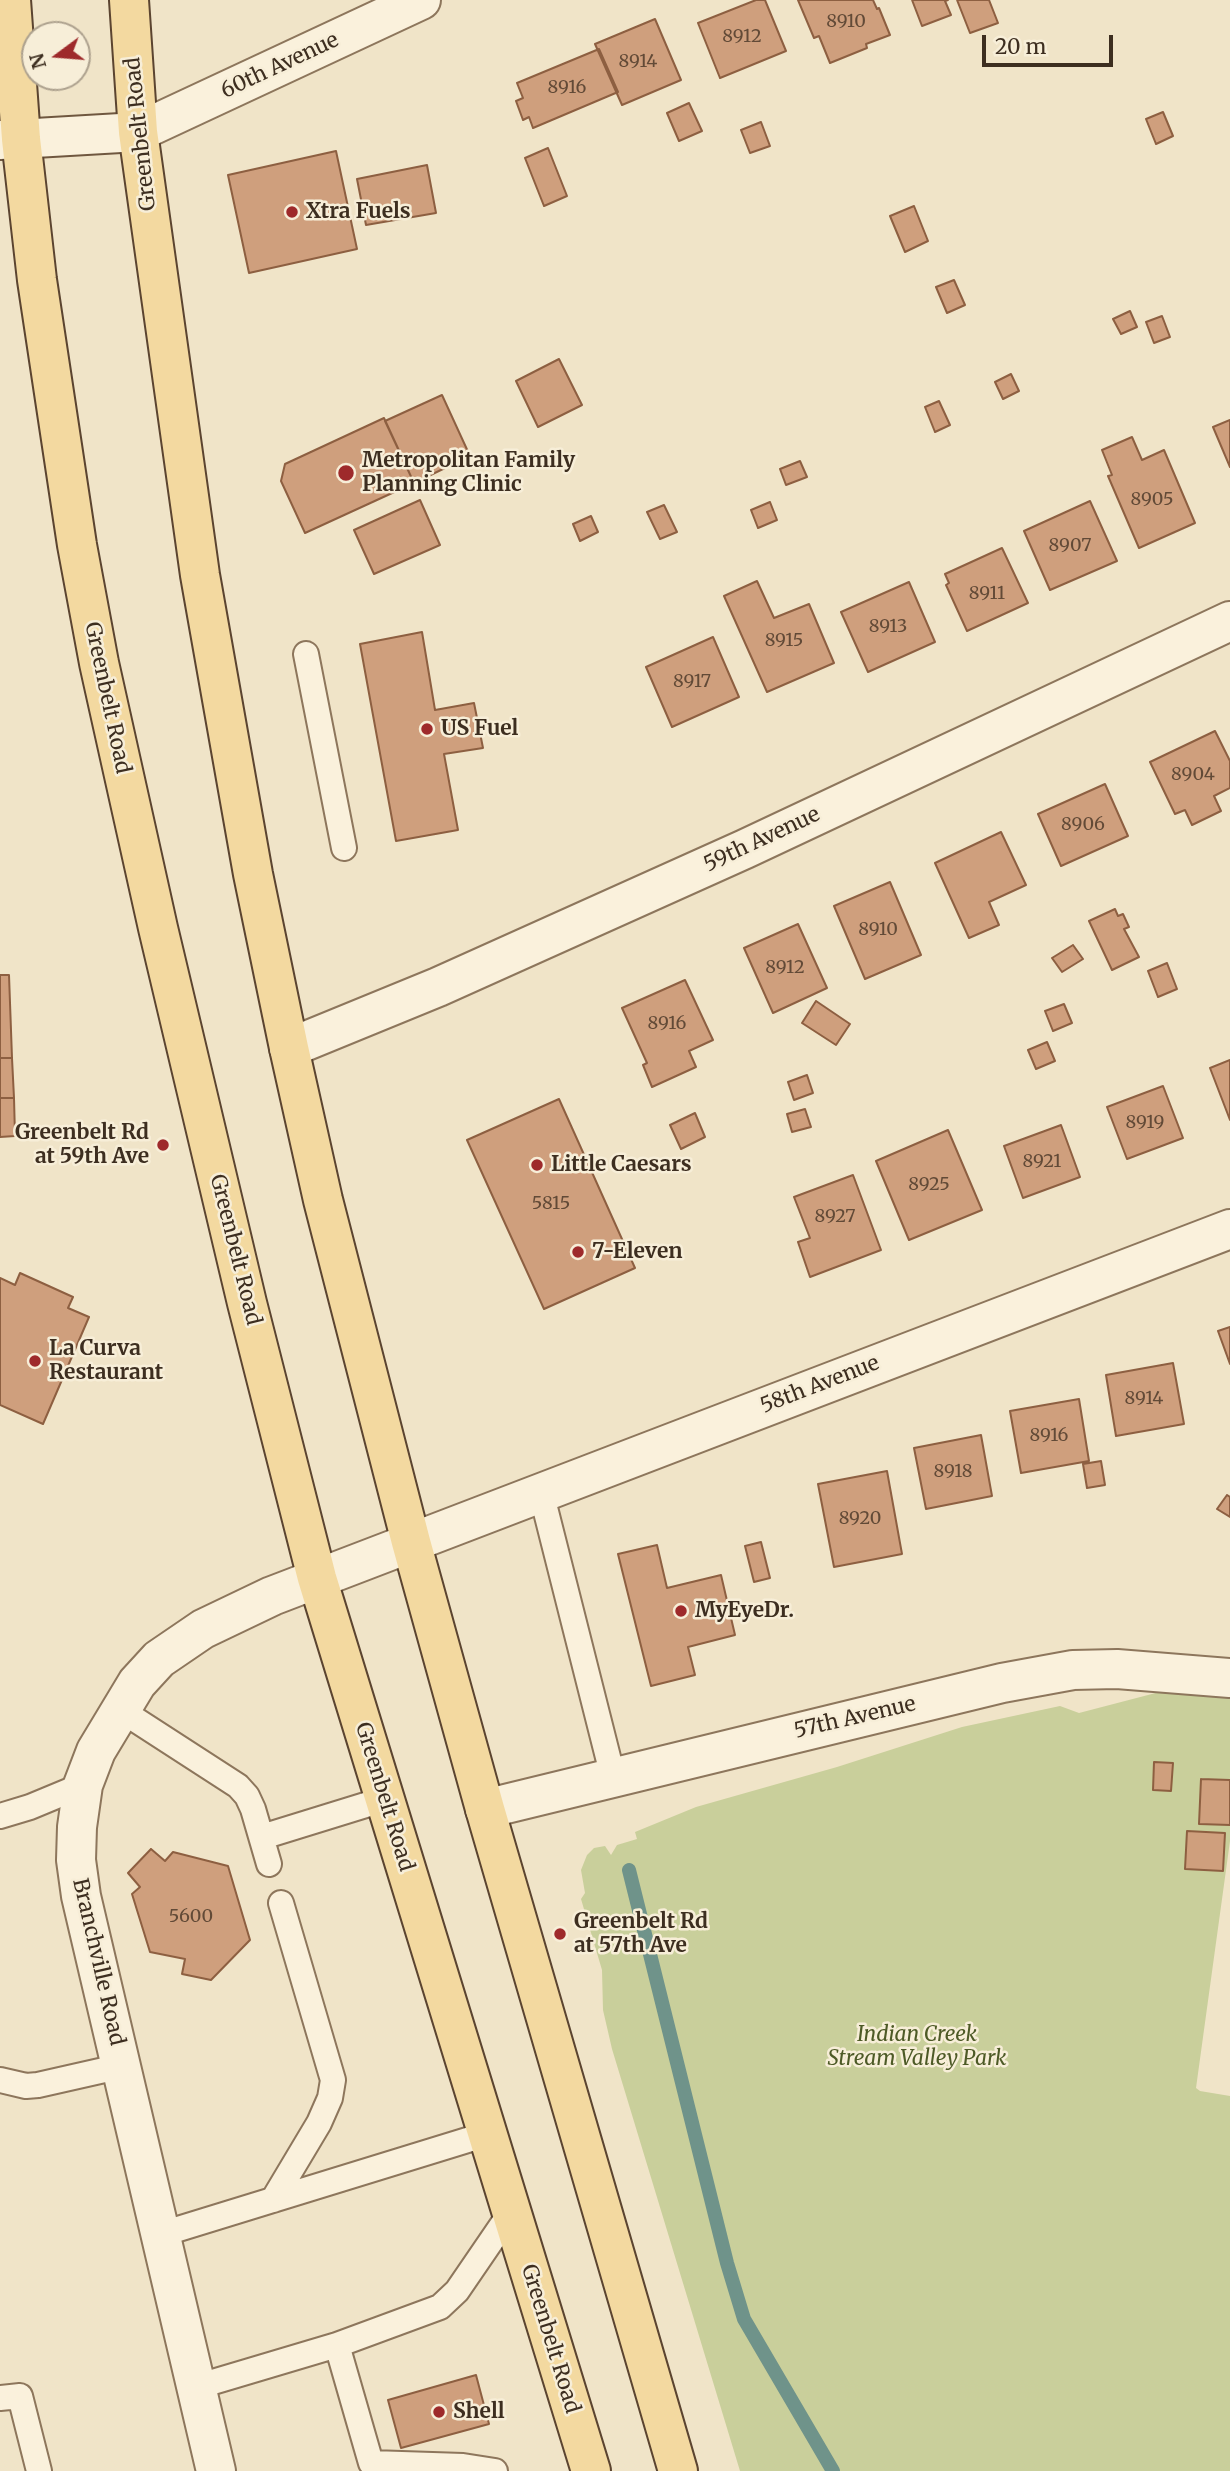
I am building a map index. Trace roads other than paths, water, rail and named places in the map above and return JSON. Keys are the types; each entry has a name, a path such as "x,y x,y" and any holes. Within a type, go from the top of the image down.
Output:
{"main road":[{"name":"Greenbelt Road","path":"11,0 11,139 37,280 77,545 99,663 155,916 247,1303 317,1578 591,2471"},
{"name":"Greenbelt Road","path":"129,0 138,132 200,575 253,874 289,1048 326,1212 411,1542 485,1809 678,2471"}],"street":[{"name":"60th Avenue","path":"138,132 422,0"},
{"path":"11,139 138,132"},
{"name":"59th Avenue","path":"289,1048 438,987 745,849 1230,621"},
{"name":"58th Avenue","path":"411,1542 1230,1229"},
{"name":"Branchville Road","path":"216,2471 81,1896 76,1860 83,1785 96,1751 120,1709 137,1683 159,1659 227,1617 317,1578 411,1542"},
{"name":"57th Avenue","path":"485,1809 1002,1683 1073,1670 1117,1669 1230,1678"}],"lane":[{"path":"306,654 344,848"},
{"path":"541,1492 613,1777"},
{"path":"120,1709 238,1786 247,1796 269,1864"},
{"path":"0,1816 83,1785"},
{"path":"261,1837 385,1799"},
{"path":"273,2200 319,2123 330,2098 333,2080 281,1903"},
{"path":"0,2080 26,2086 38,2085 122,2066"},
{"path":"162,2234 487,2134"},
{"path":"196,2387 337,2345 440,2306 457,2291 511,2211"},
{"path":"337,2345 371,2463 463,2466 495,2471"},
{"path":"0,2398 20,2396 39,2471"}],"waterway":[{"path":"629,1870 727,2263 744,2319 833,2471"}],"place":[{"name":"Xtra Fuels","path":"292,212"},
{"name":"Metropolitan Family Planning Clinic","path":"346,473"},
{"name":"US Fuel","path":"427,729"},
{"name":"Greenbelt Rd at 59th Ave","path":"163,1145"},
{"name":"Little Caesars","path":"537,1165"},
{"name":"7-Eleven","path":"578,1252"},
{"name":"La Curva Restaurant","path":"35,1361"},
{"name":"MyEyeDr.","path":"681,1611"},
{"name":"Greenbelt Rd at 57th Ave","path":"560,1934"},
{"name":"Shell","path":"439,2412"}],"park label":[{"name":"Indian Creek Stream Valley Park","path":"917,2047"}]}
